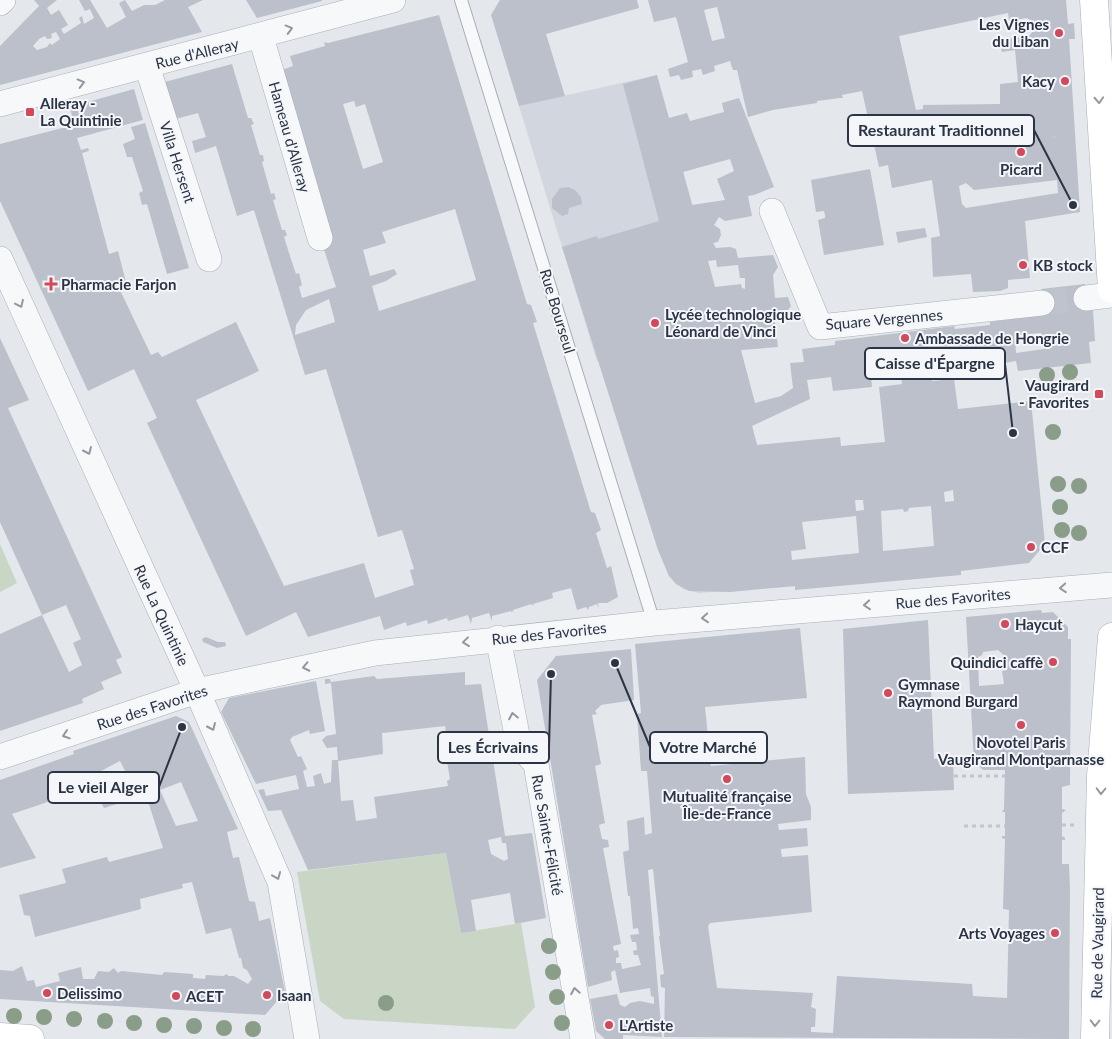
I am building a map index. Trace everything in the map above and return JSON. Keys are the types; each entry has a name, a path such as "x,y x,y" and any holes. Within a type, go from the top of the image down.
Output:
{"main road":[{"path":"1094,0 1105,66 1112,289"},
{"name":"Rue de Vaugirard","path":"1095,1039 1102,776 1112,637"},
{"path":"0,1037 30,1039"}],"street":[{"name":"Rue d'Alleray","path":"0,104 261,37 393,0"},
{"name":"Hameau d'Alleray","path":"261,37 320,238"},
{"name":"Villa Hersent","path":"147,66 209,259"},
{"name":"Square Vergennes","path":"772,211 820,327 1042,303"},
{"name":"Rue La Quintinie","path":"0,259 197,691 280,882 307,1039"},
{"path":"1086,298 1112,295"},
{"name":"Rue des Favorites","path":"0,757 197,691 375,653 498,638 654,623 1112,585"},
{"name":"Rue Sainte-Félicité","path":"498,638 518,745 536,764 583,1039"}],"lane":[{"name":"Rue Bourseul","path":"461,0 654,623"}],"path":[{"path":"1052,138 1057,137"},
{"path":"954,776 1005,776"},
{"path":"1062,825 1078,825"},
{"path":"964,826 1005,826"}],"shaded area":[{"name":"Lycée technologique Léonard de Vinci","path":"657,75 795,586 699,593 683,589 669,576 658,550 600,361 597,361 519,106"}],"green space":[{"path":"0,544 17,583 0,592"},
{"path":"446,853 461,933 521,923 535,1007 515,1029 344,1019 320,1001 297,872"}],"building":[{"path":"34,0 57,0 47,8 51,15 59,10 68,25 61,29 64,34 81,23 79,18 82,16 84,24 94,18 90,9 85,11 79,0 90,0 107,28 126,17 119,3 125,0 132,11 144,5 155,5 165,0 203,0 188,7 202,32 0,85 0,46 39,6","holes":["56,32 60,39 52,45 50,43 47,47 37,50 33,46 39,39 45,36 47,39 52,38 51,34"]},
{"path":"246,0 322,0 322,1 257,18"},
{"path":"500,0 637,0 639,8 546,34 565,96 519,106 491,15"},
{"path":"648,0 1066,0 1068,24 1074,23 1075,39 1069,39 1080,212 1025,221 1030,278 1008,280 1008,288 1000,291 973,292 971,274 933,277 931,238 940,236 932,180 892,188 888,165 879,167 862,91 842,95 843,98 817,101 817,103 773,110 748,117 737,70 733,70 730,61 714,66 715,71 703,75 701,69 692,71 693,77 681,80 679,75 670,77 668,69 688,62 676,17 654,22","holes":["717,7 725,38 712,41 704,10","1008,13 1009,21 1027,18 1033,22 1034,29 1030,35 999,41 1002,52 1015,50 1018,82 1000,84 1000,104 923,105 923,109 916,110 899,36","1057,180 1058,193 966,208 962,204 959,186 966,183 974,190"]},
{"path":"439,15 527,304 531,305 537,322 533,323 590,509 591,512 595,513 601,530 596,533 607,568 611,566 618,597 607,603 598,603 599,608 597,604 589,607 588,610 586,607 577,610 571,588 552,593 553,598 533,604 534,606 531,604 513,610 512,613 511,611 492,616 492,621 489,613 472,618 471,624 468,615 448,621 447,618 428,624 427,620 407,626 406,622 384,630 380,616 308,637 296,612 246,636 147,423 157,418 134,369 88,391 0,201 0,144 74,125 70,107 134,89 143,120 77,138 81,150 88,148 89,151 82,153 109,254 118,251 127,286 119,288 151,355 158,352 162,357 236,322 259,371 196,400 284,586 364,563 375,598 414,585 410,570 414,569 402,530 378,537 326,369 305,375 254,210 237,216 216,146 195,153 192,141 206,137 198,113 172,120 161,83 232,64 248,118 251,118 254,124 251,125 260,155 263,155 264,161 262,162 271,194 274,193 276,199 273,200 282,230 285,230 287,235 284,237 289,253 296,274 299,273 302,285 299,287 302,298 336,287 322,243 279,71 293,66 290,56 325,46 324,42 328,43","holes":["354,101 356,107 365,104 383,162 363,169 343,104","455,209 476,280 379,311 372,286 386,281 397,274 394,269 370,276 363,250 386,243 382,232","329,299 335,322 295,335 296,325 306,310"]},
{"path":"657,75 669,118 687,113 690,121 724,112 722,103 739,98 774,187 748,196 752,216 725,221 719,217 714,225 720,229 721,235 718,242 713,243 716,248 730,247 736,249 738,258 773,255 778,267 773,275 775,298 788,297 791,306 786,313 774,315 778,347 741,350 755,403 781,396 793,388 790,363 804,362 802,349 835,345 835,341 954,326 955,329 990,325 990,322 1042,315 1041,289 1085,284 1087,311 1093,310 1095,341 1089,342 1091,363 1018,371 1016,361 1005,363 1006,372 960,377 958,363 930,367 932,381 954,379 958,409 1031,401 1045,544 1029,563 961,571 961,575 795,590 795,586 730,592 689,591 676,584 669,576 658,550 562,247 597,236 598,239 659,221 623,84","holes":["730,159 734,171 717,179 725,200 692,205 683,172","716,260 717,267 738,265 740,278 745,278 745,289 742,288 741,284 715,287 708,261","1041,333 1044,349 1016,353 1015,335","899,364 902,384 879,387 885,442 841,446 840,437 757,445 752,426 810,399 807,380 831,377 833,391 872,387 870,366","953,490 954,501 945,502 944,492","855,500 863,500 864,510 856,511","931,506 934,546 883,551 881,511 903,509 904,512 908,511 909,508","856,516 859,553 792,560 791,551 806,549 802,522"]},
{"path":"145,123 189,268 167,274 147,204 142,205 139,193 143,191 132,157 127,157 123,144 135,139 131,127"},
{"path":"870,169 884,245 824,255 818,220 825,218 825,215 824,211 816,212 811,180"},
{"path":"568,187 575,190 581,197 582,204 569,208 568,214 562,216 552,208 552,199 560,188"},
{"path":"925,228 927,237 898,243 896,232"},
{"path":"0,338 29,400 8,408 122,657 116,660 122,673 101,682 104,689 82,699 83,703 0,731 0,634 42,615 0,522","holes":["66,605 81,639 73,643 82,665 69,672 42,615"]},
{"path":"1041,610 1042,613 1053,612 1068,627 1068,639 1071,639 1070,785 1062,787 1062,809 1066,810 1062,813 1062,836 1065,840 1062,840 1062,864 1069,864 1070,888 1069,1039 664,1037 665,988 661,987 660,975 664,974 653,869 648,870 662,1037 623,1035 623,1039 605,1039 596,1031 590,999 617,994 620,1005 625,1007 630,1003 640,1001 654,1004 654,997 651,996 650,988 620,993 615,970 611,972 612,980 588,987 537,680 556,656 631,649 634,700 601,705 595,711 597,714 592,715 601,764 595,766 605,823 599,825 602,839 608,840 609,847 603,848 621,944 613,946 614,951 618,950 619,957 616,958 616,963 621,963 622,969 641,965 638,955 634,955 633,951 637,950 636,942 632,942 630,935 639,934 638,928 633,929 623,852 629,850 627,821 644,817 645,835 652,833 647,771 641,771 637,714 641,713 635,644 800,628 807,698 705,707 711,766 805,757 806,794 811,807 811,820 778,824 779,830 807,828 808,846 781,849 781,851 782,857 808,855 812,912 710,923 708,926 717,988 813,993 811,1007 816,1009 815,1027 811,1027 811,1032 833,1033 837,976 972,984 973,996 1007,998 1009,910 1003,909 1005,839 1002,838 1002,836 1005,836 1005,812 1002,812 1004,809 1005,770 983,770 974,762 966,617","holes":["998,650 1006,657 1007,670 1002,671 1004,684 979,686 978,657 983,652"]},
{"name":"Gymnase Raymond Burgard","path":"928,620 934,759 953,757 954,790 848,794 843,629"},
{"path":"206,637 218,642 225,642 226,646 217,648 203,642 202,639"},
{"path":"465,672 465,685 481,684 505,836 532,833 546,918 515,924 510,893 471,900 476,931 461,933 446,853 308,870 281,810 268,811 258,790 264,789 266,796 299,789 296,775 256,784 221,712 229,698 316,681 325,731 310,734 309,730 292,737 290,740 298,757 301,756 307,769 303,771 307,787 315,786 313,776 321,773 324,784 331,782 332,760 338,760 337,747 327,748 322,740 326,736 336,734 331,683 325,684 325,679 330,679 331,682 374,676 377,679","holes":["445,726 448,743 441,746 442,756 446,756 450,779 447,781 448,786 374,797 377,818 356,821 353,800 341,801 338,761 383,754 382,733","501,837 502,843 506,843 508,859 504,861 491,854 488,840"]},
{"path":"176,716 189,722 238,829 227,832 233,858 239,857 249,901 255,902 259,921 270,918 285,992 265,1015 0,999 0,970 13,971 22,966 27,981 34,980 36,987 60,981 58,973 81,967 83,979 94,979 98,971 109,972 114,968 118,973 121,971 162,975 164,972 193,974 193,978 205,979 206,975 223,976 227,974 248,984 252,979 247,970 243,968 231,928 206,934 192,882 182,884 183,888 140,899 141,909 35,937 30,916 24,915 19,895 66,883 62,869 107,857 109,862 163,848 146,795 104,808 92,787 12,814 36,858 0,868 0,780 74,754 73,751","holes":["120,761 129,779 103,792 96,778 103,775 101,771","181,782 198,821 176,826 160,790"]}],"tunnel":[{"path":"1042,303 1086,298"}],"place":[{"name":"Les Vignes du Liban","path":"1059,33"},
{"name":"Kacy","path":"1065,81"},
{"name":"Alleray - La Quintinie","path":"30,112"},
{"name":"Picard","path":"1021,152"},
{"name":"Restaurant Traditionnel","path":"1073,205"},
{"name":"KB stock","path":"1023,265"},
{"name":"Pharmacie Farjon","path":"51,284"},
{"name":"Lycée technologique Léonard de Vinci","path":"655,323"},
{"name":"Ambassade de Hongrie","path":"905,338"},
{"name":"Vaugirard - Favorites","path":"1099,394"},
{"name":"Caisse d'Épargne","path":"1013,433"},
{"name":"CCF","path":"1031,547"},
{"name":"Haycut","path":"1005,624"},
{"name":"Quindici caffè","path":"1053,662"},
{"name":"Votre Marché","path":"615,663"},
{"name":"Les Écrivains","path":"551,674"},
{"name":"Gymnase Raymond Burgard","path":"888,693"},
{"name":"Novotel Paris Vaugirand Montparnasse","path":"1021,725"},
{"name":"Le vieil Alger","path":"182,727"},
{"name":"Mutualité française Île-de-France","path":"727,779"},
{"name":"Arts Voyages","path":"1055,933"},
{"name":"Delissimo","path":"47,993"},
{"name":"Isaan","path":"267,995"},
{"name":"ACET","path":"176,996"},
{"name":"L'Artiste","path":"609,1025"}]}
